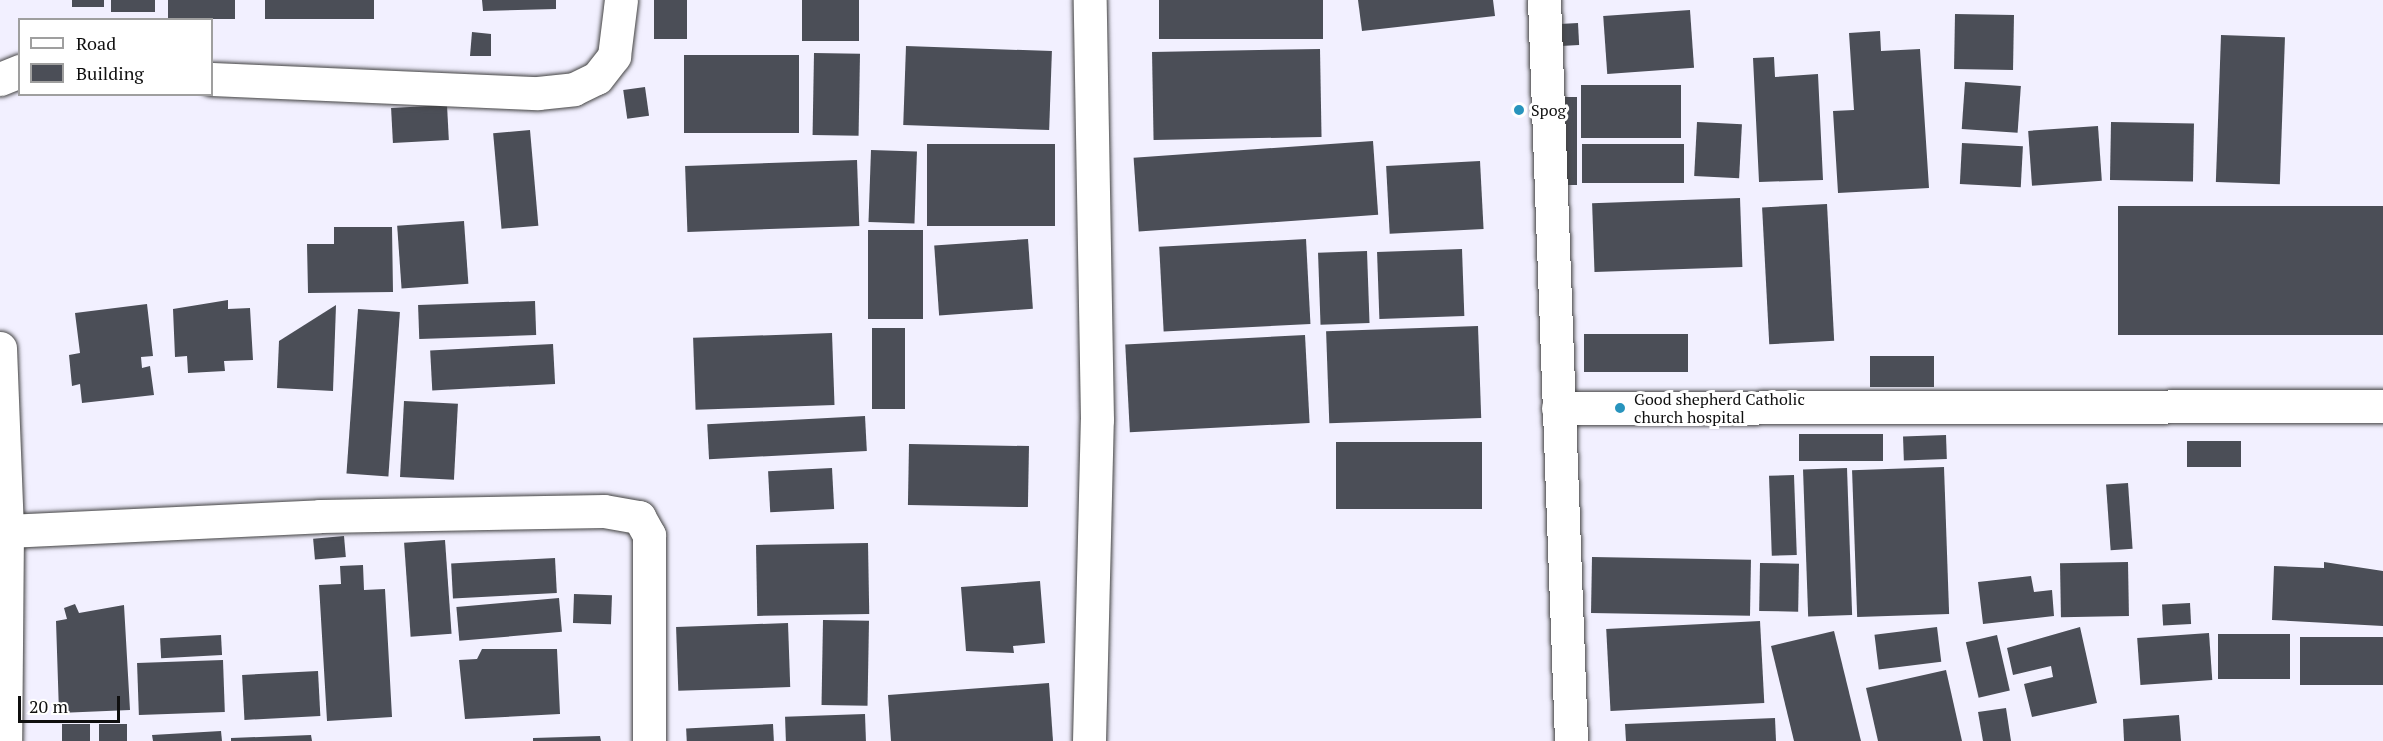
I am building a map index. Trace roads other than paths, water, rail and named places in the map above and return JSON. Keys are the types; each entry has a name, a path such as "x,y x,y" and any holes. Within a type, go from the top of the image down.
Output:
{"street":[{"path":"213,79 538,93 574,89 597,78 614,56 621,0"},
{"path":"1089,741 1097,420 1090,0"},
{"path":"1544,0 1571,741"},
{"path":"0,79 18,72"},
{"path":"0,348 7,531 5,741"},
{"path":"1558,408 2383,406"},
{"path":"7,531 320,516 604,511 639,517 649,536 649,741"}],"place":[{"name":"Spog","path":"1519,110"},
{"name":"Good shepherd Catholic church hospital","path":"1620,408"}]}
